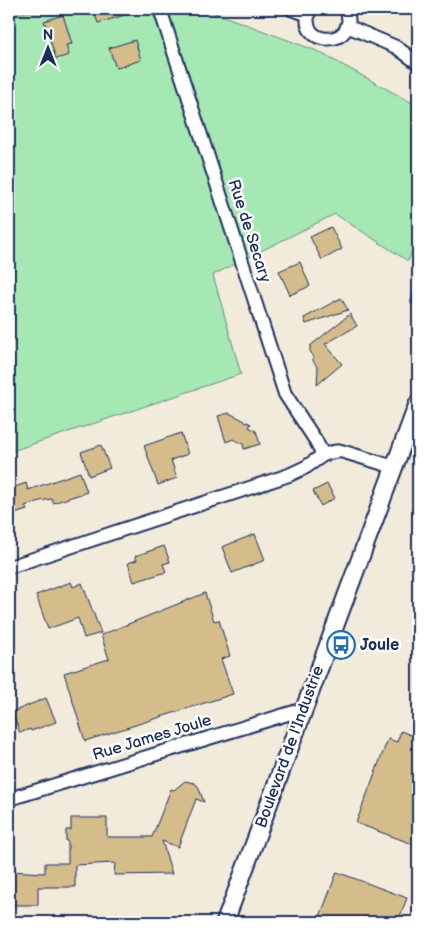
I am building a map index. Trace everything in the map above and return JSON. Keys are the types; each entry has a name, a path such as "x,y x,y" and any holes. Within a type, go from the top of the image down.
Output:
{"street":[{"name":"Rue de Secary","path":"160,9 285,394 323,455"},
{"path":"291,9 308,12 309,28 318,38 332,39 344,32 347,26 348,14 346,9"},
{"path":"347,26 396,47 418,63"},
{"name":"Boulevard de l'Industrie","path":"225,922 418,403"},
{"path":"9,567 289,475 306,467 323,455 333,452 341,452 394,467"},
{"name":"Rue James Joule","path":"9,799 304,709"}],"green space":[{"path":"43,9 205,9 317,51 418,106 418,235 408,261 335,214 213,275 241,374 9,452 9,15"}],"building":[{"path":"93,9 134,9 135,12 98,23"},
{"path":"63,15 72,44 66,45 69,55 56,59 44,21"},
{"path":"135,40 141,60 116,68 109,48"},
{"path":"331,227 342,249 322,260 310,237"},
{"path":"300,262 310,286 290,295 279,271"},
{"path":"341,298 348,310 306,324 304,318"},
{"path":"350,314 357,326 325,344 342,364 317,385 318,368 313,361 310,346"},
{"path":"229,413 251,424 249,427 256,431 260,444 244,449 243,444 233,439 226,442 218,416"},
{"path":"181,433 188,454 171,460 177,478 158,485 144,446"},
{"path":"101,445 110,468 89,476 81,452"},
{"path":"80,472 87,492 53,503 52,499 40,501 25,506 27,510 9,516 9,489 26,483 28,490"},
{"path":"327,484 335,498 321,506 313,491"},
{"path":"255,534 265,560 232,573 222,547"},
{"path":"164,546 170,562 163,564 166,572 134,582 128,563 137,560 135,556"},
{"path":"71,582 73,587 82,583 101,633 84,638 78,618 48,629 36,595"},
{"path":"205,593 214,621 219,620 230,656 221,659 233,694 85,741 64,673 109,659 101,635"},
{"path":"46,698 56,722 20,733 12,712"},
{"path":"401,731 418,738 418,846 356,823 388,739 397,742"},
{"path":"185,781 198,786 204,802 196,799 178,847 162,841 172,874 114,875 115,863 75,865 75,887 38,887 38,905 9,905 9,871 45,873 45,863 68,863 66,830 71,830 71,818 107,818 107,837 152,837 171,789 174,790"},
{"path":"337,872 407,898 398,922 318,922"}],"waterway":[{"path":"418,283 412,302 418,309"}],"place":[{"name":"Joule","path":"341,645"}]}
